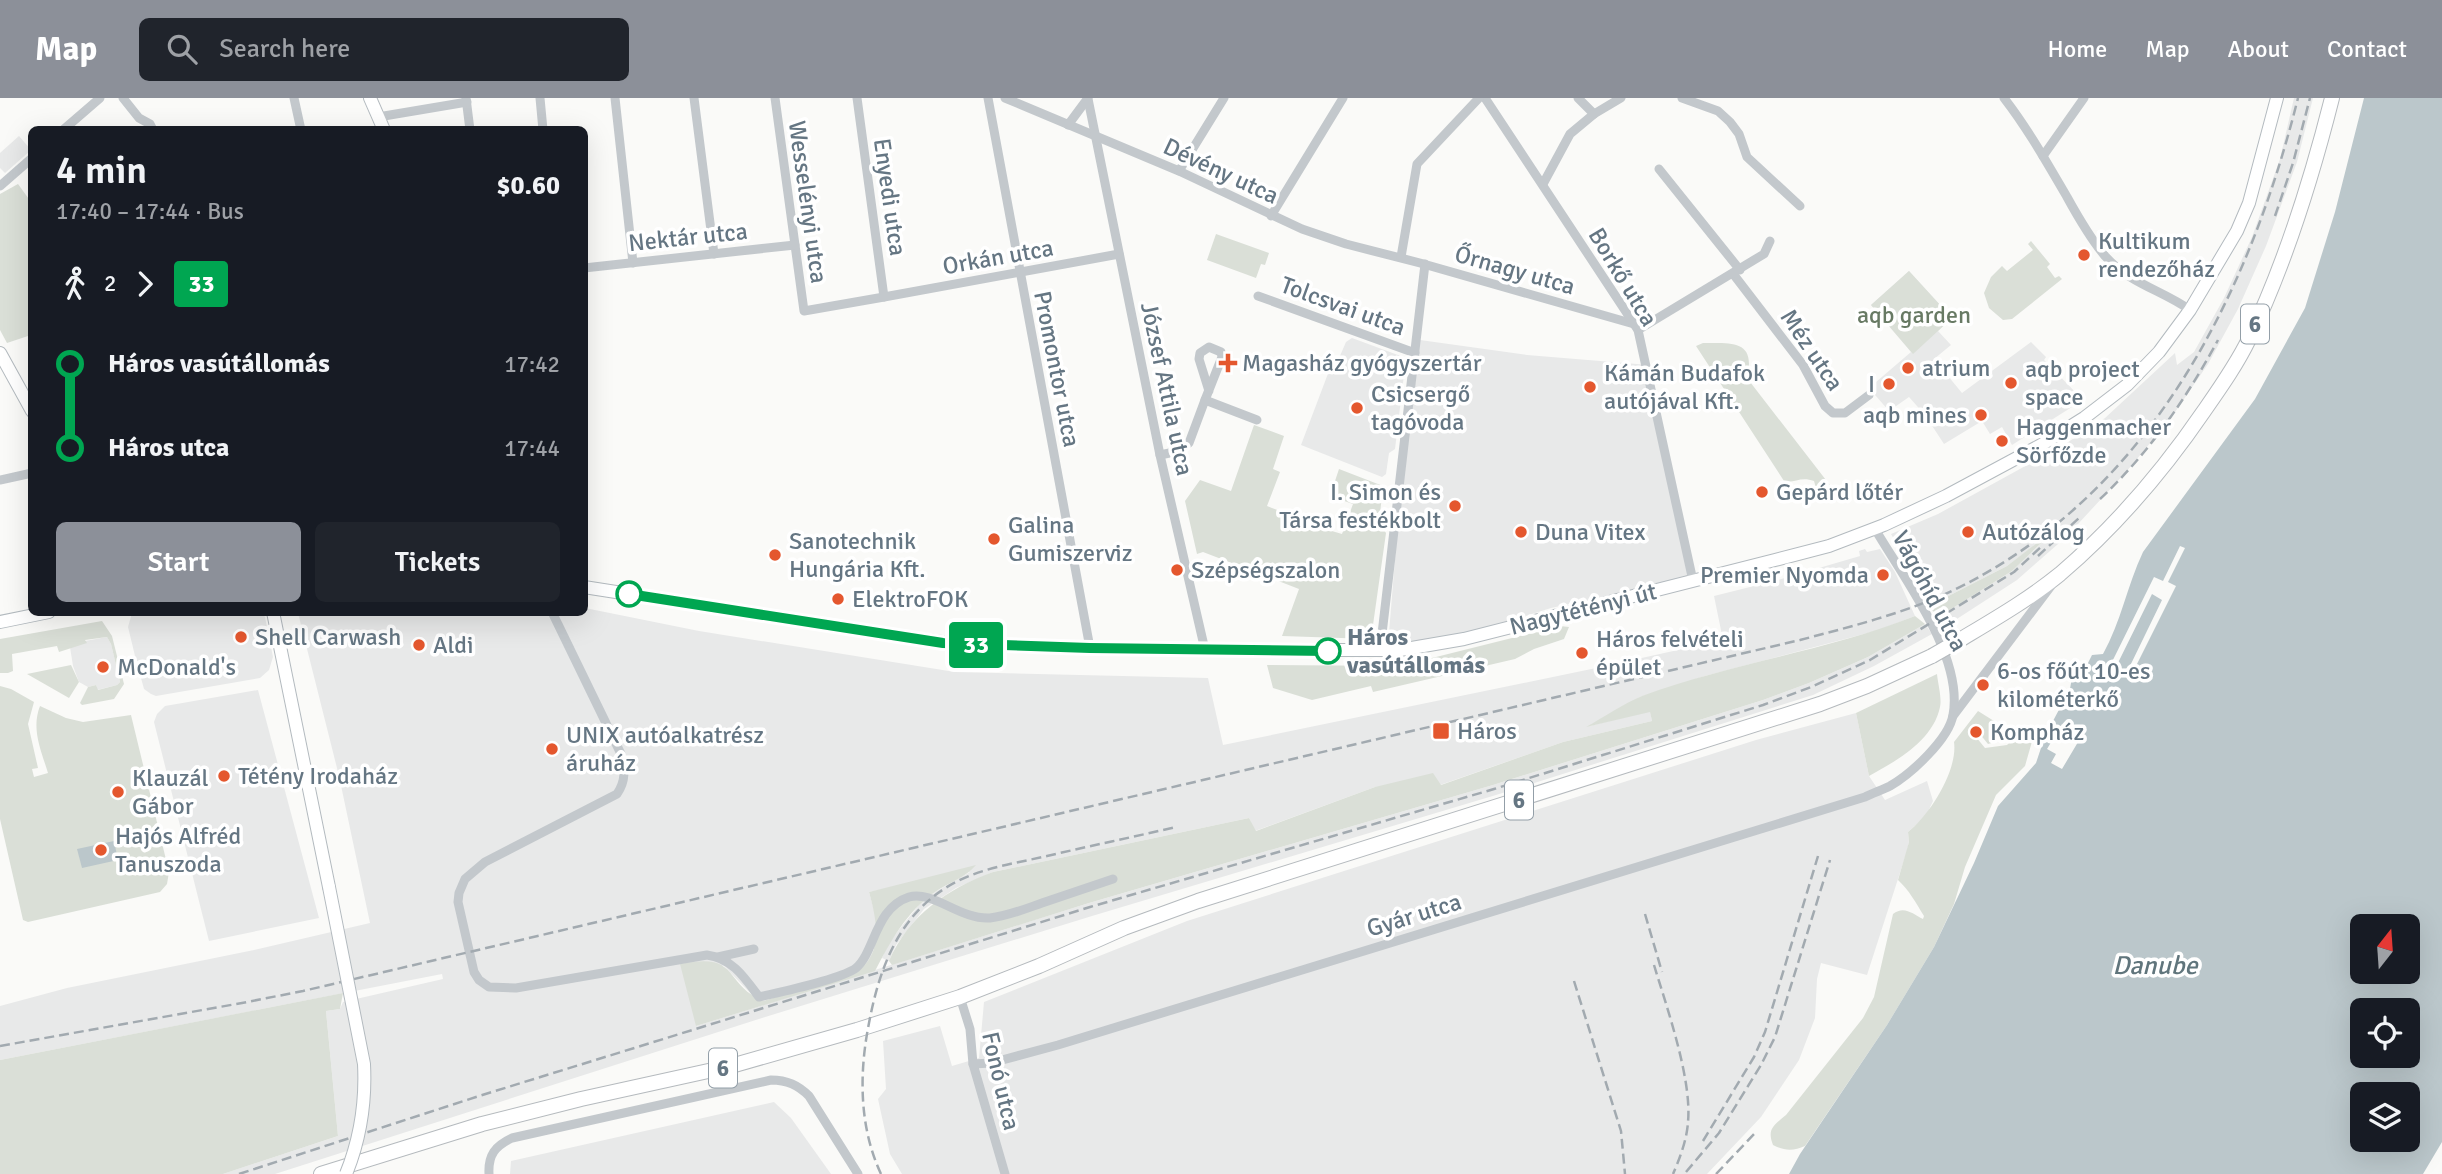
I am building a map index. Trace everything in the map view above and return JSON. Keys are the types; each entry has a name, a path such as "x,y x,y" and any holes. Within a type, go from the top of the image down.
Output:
{"main road":[{"path":"370,98 382,126"},
{"name":"Nagytétényi út","path":"588,588 943,643 1090,648 1380,651 1464,639 1829,546 1875,529 1946,496 2041,445 2111,399 2141,372 2190,310 2231,244 2245,212 2277,98"},
{"name":"6","path":"321,1174 482,1124 581,1098 790,1051 960,997 1124,928 1198,901 1819,704 1867,686 1932,656 2026,599 2059,574 2118,518 2178,450 2248,341 2293,233 2332,98"},
{"path":"0,353 28,404"},
{"path":"0,622 29,616"},
{"path":"273,616 364,1064 366,1093 362,1122 356,1150 346,1174"}],"street":[{"path":"68,126 100,98"},
{"path":"123,98 131,110 149,126"},
{"path":"294,98 300,126"},
{"path":"540,98 543,126"},
{"path":"615,98 633,263"},
{"path":"694,98 714,254"},
{"name":"Wesselényi utca","path":"775,98 804,311"},
{"name":"Enyedi utca","path":"857,98 881,298"},
{"name":"Promontor utca","path":"988,98 1090,648"},
{"name":"Dévény utca","path":"1005,98 1179,171 1271,216 1346,244 1425,264"},
{"path":"1068,125 1088,98"},
{"name":"József Attila utca","path":"1088,98 1160,455 1205,650"},
{"path":"1179,171 1224,98"},
{"path":"1271,216 1343,98"},
{"path":"1401,257 1417,164 1479,98"},
{"name":"Borkő utca","path":"1485,98 1636,327 1693,581"},
{"path":"1578,98 1594,114"},
{"path":"1543,184 1570,135 1594,114 1620,98"},
{"path":"1682,98 1718,111 1730,121 1739,134 1747,157 1800,206"},
{"path":"2004,98 2043,156 2084,228 2105,256 2143,286 2179,302 2190,310"},
{"path":"2043,156 2084,98"},
{"path":"378,117 466,100 469,126"},
{"path":"0,186 28,162"},
{"name":"Méz utca","path":"1659,169 1803,365 1825,407 1833,413 1844,413 1869,395"},
{"path":"1636,327 1737,272 1764,254 1770,241"},
{"name":"Nektár utca","path":"588,268 795,245"},
{"name":"Orkán utca","path":"804,311 1119,254"},
{"path":"1380,651 1425,264"},
{"name":"Őrnagy utca","path":"1425,264 1636,327"},
{"name":"Tolcsvai utca","path":"1258,296 1415,353"},
{"path":"1160,455 1184,448 1189,443 1207,396 1257,420"},
{"path":"0,480 28,473"},
{"name":"Vágóhíd utca","path":"1875,529 1908,580 1939,638 1950,676 1953,716"},
{"path":"1953,716 2059,574"},
{"path":"555,616 621,754 625,766 624,778 617,794 485,862 465,879 458,902 474,972 489,987 506,989 754,949"},
{"name":"Gyár utca","path":"973,1063 991,1062 1058,1045 1865,797 1890,786 1911,771 1936,746 1953,716"},
{"path":"717,957 733,966 759,997 845,974 861,963 877,927 908,897 924,897 968,916 990,918 1013,913 1113,879"},
{"name":"Fonó utca","path":"960,997 970,1029 973,1063 1005,1174"},
{"path":"489,1174 490,1158 495,1149 512,1138 771,1080 781,1080 801,1088 858,1174"}],"shaded area":[{"path":"2294,98 2313,98 2297,162 2266,246 2238,309 2208,364 2171,418 2066,537 2017,580 1946,626 1940,616 2012,571 2052,533 2007,566 1927,607 1913,572 1891,534 1938,514 2062,446 2105,418 2175,353 2177,365 2194,352 2224,298 2252,237 2280,159"},
{"path":"19,136 28,146 28,153 5,173 0,168 0,153"},
{"path":"1909,271 1952,318 1938,331 1951,345 1934,359 1962,393 2031,342 2046,357 2044,360 2083,400 2012,445 2002,427 1990,434 1982,421 1944,444 1909,397 1889,411 1869,388 1911,352 1871,305"},
{"name":"Csicsergő tagóvoda","path":"1352,338 1406,358 1395,449 1389,453 1386,474 1382,477 1301,445 1329,371 1333,372 1346,342"},
{"path":"1420,340 1527,355 1649,365 1693,577 1551,608 1469,634 1388,645 1396,547"},
{"path":"1880,549 1895,572 1915,616 1879,630 1705,676 1640,697 1589,726 1650,711 1652,721 1563,742 1440,785 1375,787 1255,831 1249,818 993,872 956,888 924,909 896,945 889,961 882,958 889,942 919,905 935,892 970,872 869,892 877,921 872,957 868,965 856,973 763,1001 754,997 723,965 696,1026 1089,903 1493,785 1763,700 1868,657 1925,624 1932,634 1813,695 1496,795 762,1018 275,1174 223,1174 338,1136 326,1011 340,1009 343,1002 443,979 442,974 0,1060 0,1006 67,988 370,923 339,776 299,616 588,616 588,609 699,631 955,672 1208,678 1223,745 1723,640 1714,596 1860,556 1859,551"},
{"path":"131,616 264,616 273,657 269,670 260,678 156,696 144,689 128,627"},
{"path":"107,637 120,682 97,690 96,685 88,687 79,682 70,647"},
{"path":"258,690 319,918 209,941 154,722 165,706"},
{"path":"1856,713 1869,776 1885,800 1927,781 1933,801 1926,816 1908,832 1907,851 1867,975 1821,963 1817,979 1815,1018 1799,1060 1761,1117 1707,1174 902,1174 890,1154 878,1099 886,1089 883,1041 940,1026 952,1066 979,1058 984,1002 1187,921 1756,740"},
{"path":"774,1102 791,1118 831,1174 510,1174 511,1161"}],"green space":[{"path":"18,184 28,198 28,336 7,343 0,330 0,194"},
{"path":"1216,234 1269,253 1256,278 1207,260"},
{"path":"2031,241 2050,264 2047,267 2055,278 2059,276 2062,279 2012,319 2003,320 1989,308 1984,293 1991,277 2002,266 2007,271 2033,250 2028,244"},
{"name":"aqb garden","path":"1909,271 1952,318 1913,354 1871,305"},
{"path":"1703,343 1732,344 1745,350 1749,366 1747,378 1836,493 1828,498 1818,495 1814,481 1784,481 1696,346"},
{"path":"1254,425 1284,436 1273,469 1280,472 1267,506 1285,513 1284,517 1342,534 1353,504 1330,496 1339,469 1383,486 1379,523 1386,533 1371,639 1282,636 1299,589 1203,552 1197,554 1185,501 1200,480 1231,491"},
{"path":"2058,527 2012,571 1940,616 1927,607 2007,566"},
{"path":"1915,616 1925,624 1868,657 1763,700 1493,785 1089,903 892,965 889,961 907,930 931,906 960,887 993,872 1249,818 1256,831 1375,787 1433,773 1441,785 1563,742 1652,721 1650,712 1586,727 1642,696 1710,674 1848,639"},
{"path":"102,621 112,636 124,684 114,699 82,705 80,703 88,687 96,685 98,690 120,682 107,637 85,640 87,643 59,652 57,646 12,654 13,671 0,673 0,639"},
{"path":"1560,626 1569,627 1564,639 1515,659 1373,692 1371,686 1312,700 1273,688 1267,665 1400,666"},
{"path":"71,665 79,682 69,698 27,674"},
{"path":"1937,674 1940,703 1930,730 1912,749 1869,776 1856,713"},
{"path":"0,686 34,702 28,724 38,768 32,769 34,777 48,773 36,723 40,706 66,718 83,722 131,715 169,872 167,884 160,892 28,922 23,920 0,819"},
{"path":"1978,711 1994,721 2000,730 1998,741 1988,744 1979,733 1976,737 1985,748 2007,745 2021,731 2033,738 2025,766 1996,795 1965,867 1954,904 1934,947 1887,1025 1805,1146 1789,1150 1777,1147 1771,1140 1772,1128 1786,1115 1863,1018 1874,997 1893,914 1905,910 1923,919 1924,916 1898,880 1909,842 1908,832 1925,815 1941,791 1952,765 1954,742"},
{"path":"976,865 962,877 935,892 907,918 875,971 696,1026 680,964 699,961 722,966 750,994 763,1001 856,973 865,965 875,946 876,925 869,892"},
{"path":"343,993 340,1009 326,1011 338,1136 223,1174 0,1174 0,1060"}],"water":[{"name":"Danube","path":"2364,98 2442,98 2442,1142 2423,1174 1789,1174 1887,1025 1934,947 1998,806 2036,763 2045,736 2070,689 2072,677 2081,677 2092,655 2103,654 2143,552 2255,399 2305,308 2335,212"},
{"path":"114,841 118,860 82,868 77,849"}],"pier":[{"path":"2180,546 2185,548 2168,582 2176,586 2134,670 2129,668 2162,600 2152,594 2112,675 2107,672 2154,577 2163,581"},
{"path":"2062,724 2071,730 2074,726 2084,732 2062,769 2051,763 2056,754 2047,749"}],"railway":[{"path":"0,1046 303,991 1800,640 1879,618 1937,598 2024,549 2084,500 2136,445 2181,383 2219,316 2251,246 2277,173 2298,98"},
{"path":"2275,216 2293,163 2310,98"},
{"path":"2100,499 2135,463 2165,424 2218,340"},
{"path":"2038,556 2079,518"},
{"path":"239,1174 479,1096 1090,907 1494,789 1763,705 1870,660 2014,572 2043,545"},
{"path":"881,1174 868,1138 865,1119 863,1080 866,1042 874,999 889,955 912,917 947,887 969,876 1008,864 1176,827"},
{"path":"1703,1141 1754,1057 1765,1032 1818,856"},
{"path":"1686,1172 1719,1133 1775,1037 1830,860"},
{"path":"1645,914 1662,972"},
{"path":"1654,965 1677,1044 1688,1105 1686,1135 1673,1174"},
{"path":"1574,981 1621,1131 1625,1174"},
{"path":"1716,1174 1757,1131"}],"bus line":[{"name":"33","path":"629,594 943,643 1328,651"}],"place":[{"name":"Kultikum rendezőház","path":"2084,255"},
{"name":"Magasház gyógyszertár","path":"1228,363"},
{"name":"atrium","path":"1908,368"},
{"name":"aqb project space","path":"2011,383"},
{"name":"I","path":"1889,384"},
{"name":"Kámán Budafok autójával Kft.","path":"1590,387"},
{"name":"Csicsergő tagóvoda","path":"1357,408"},
{"name":"aqb mines","path":"1981,415"},
{"name":"Haggenmacher Sörfőzde","path":"2002,441"},
{"name":"Gepárd lőtér","path":"1762,492"},
{"name":"I. Simon és Társa festékbolt","path":"1455,506"},
{"name":"Duna Vitex","path":"1521,532"},
{"name":"Autózálog","path":"1968,532"},
{"name":"Galina Gumiszerviz","path":"994,539"},
{"name":"Sanotechnik Hungária Kft.","path":"775,555"},
{"name":"Szépségszalon","path":"1177,570"},
{"name":"Premier Nyomda","path":"1883,575"},
{"name":"ElektroFOK","path":"838,599"},
{"name":"Shell Carwash","path":"241,637"},
{"name":"Aldi","path":"419,645"},
{"name":"Háros vasútállomás","path":"1328,651"},
{"name":"Háros felvételi épület","path":"1582,653"},
{"name":"McDonald's","path":"103,667"},
{"name":"6-os főút 10-es kilométerkő","path":"1983,685"},
{"name":"Háros","path":"1441,731"},
{"name":"Kompház","path":"1976,732"},
{"name":"UNIX autóalkatrész áruház","path":"552,749"},
{"name":"Tétény Irodaház","path":"224,776"},
{"name":"Klauzál Gábor","path":"118,792"},
{"name":"Hajós Alfréd Tanuszoda","path":"101,850"}]}
